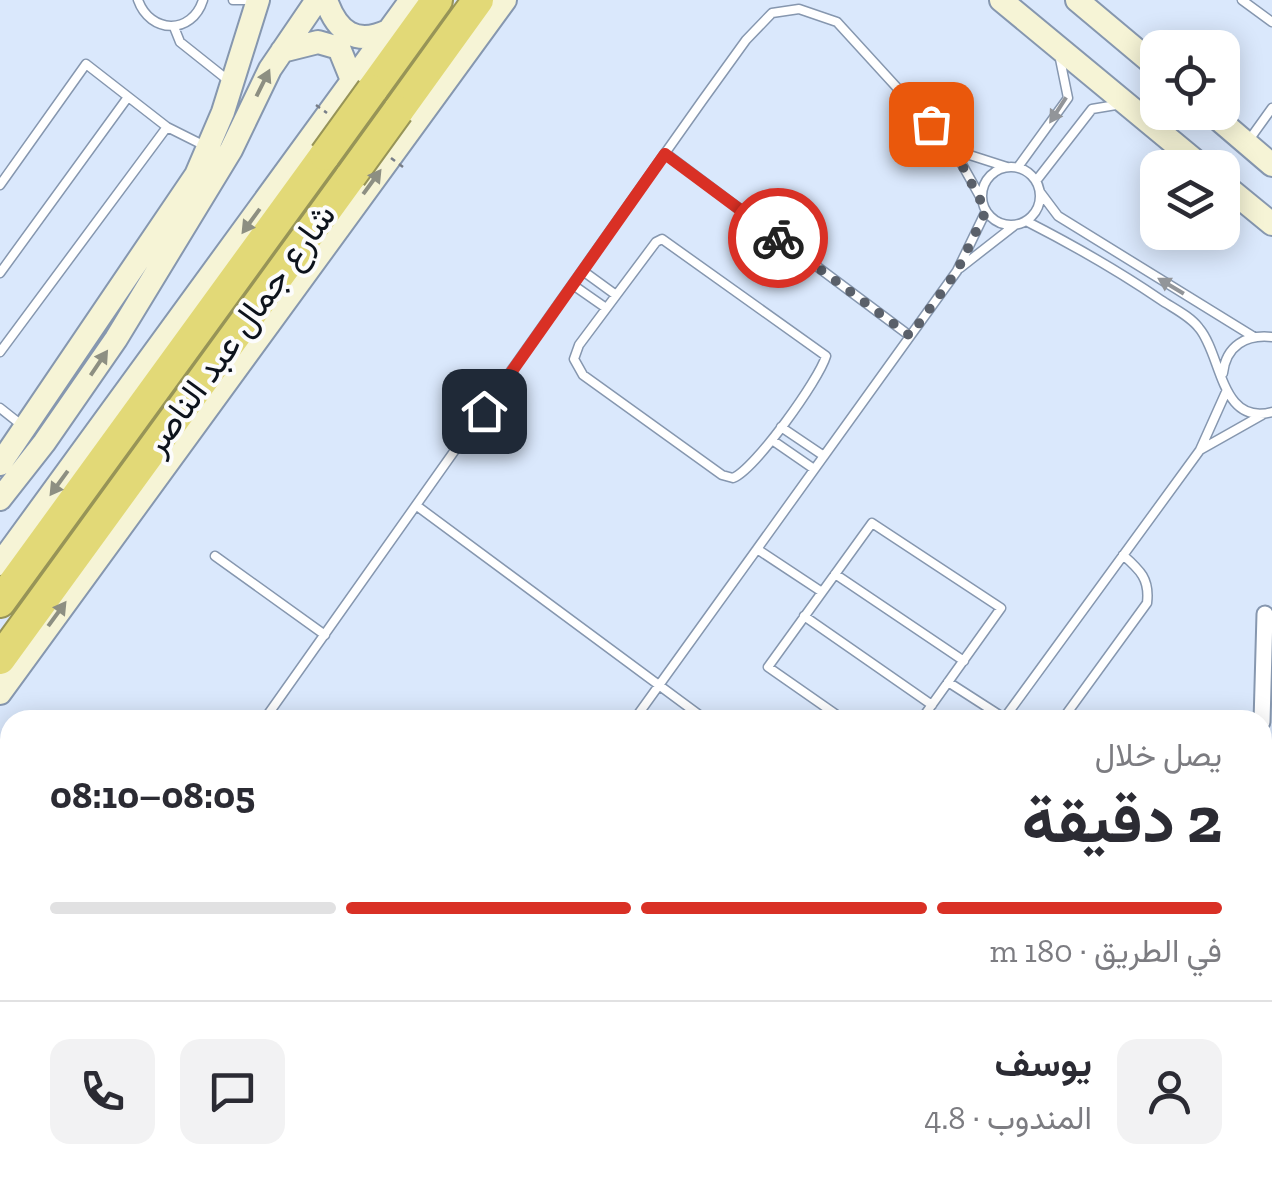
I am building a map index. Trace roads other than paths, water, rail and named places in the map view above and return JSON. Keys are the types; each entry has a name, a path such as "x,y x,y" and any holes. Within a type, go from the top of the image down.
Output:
{"highway":[{"name":"شارع جمال عبد الناصر","path":"0,602 437,0"},
{"name":"شارع جمال عبد الناصر","path":"0,659 478,0"}],"main road":[{"path":"0,464 196,175 232,84 258,0"},
{"path":"0,498 44,443 116,338 231,150 282,51 318,0"},
{"path":"326,0 332,19 346,32 368,37 388,30"},
{"path":"0,564 410,0"},
{"path":"0,693 504,0"},
{"path":"1001,0 1182,150"},
{"path":"1076,0 1140,53"},
{"path":"282,51 318,42 339,48 352,80"},
{"path":"1230,130 1272,165"},
{"path":"1240,198 1272,224"}],"street":[{"path":"1262,710 1265,614"}],"lane":[{"path":"138,0 148,18 156,24 174,27 191,20 202,0"},
{"path":"232,0 250,0"},
{"path":"1242,0 1272,22"},
{"path":"271,710 746,40 772,13 799,9 837,22 954,150 986,211 1004,224 1015,225"},
{"path":"174,27 180,42 232,84"},
{"path":"1018,167 1068,98 1056,45"},
{"path":"0,185 86,64 167,127 209,148"},
{"path":"0,273 128,97"},
{"path":"1036,181 1092,109 1129,106"},
{"path":"1246,144 1272,108"},
{"path":"0,352 167,127"},
{"path":"954,150 1018,167 1036,181 1058,216 1254,337"},
{"path":"665,154 910,336"},
{"path":"982,200 988,178 1007,167"},
{"path":"957,271 1015,225 1026,221 1040,203 1040,192"},
{"path":"642,710 957,271 986,211"},
{"path":"1026,221 1102,260 1197,325 1214,350 1226,392 1249,412 1268,413"},
{"path":"662,239 823,352 826,362 746,473 733,478 722,475 583,375 574,359 579,345 606,308 662,239"},
{"path":"583,270 616,295"},
{"path":"573,285 606,308"},
{"path":"1222,378 1224,362 1232,349 1254,337 1272,337"},
{"path":"1011,710 1200,450 1226,392"},
{"path":"0,408 26,428"},
{"path":"1200,450 1268,413"},
{"path":"781,427 824,456"},
{"path":"772,440 814,469"},
{"path":"418,506 691,710"},
{"path":"830,710 768,667 872,522 1001,608 929,710"},
{"path":"757,550 822,592"},
{"path":"1069,710 1147,603 1144,576 1123,555"},
{"path":"215,556 325,635"},
{"path":"835,574 964,660"},
{"path":"804,616 932,706"},
{"path":"948,682 990,710"}]}
